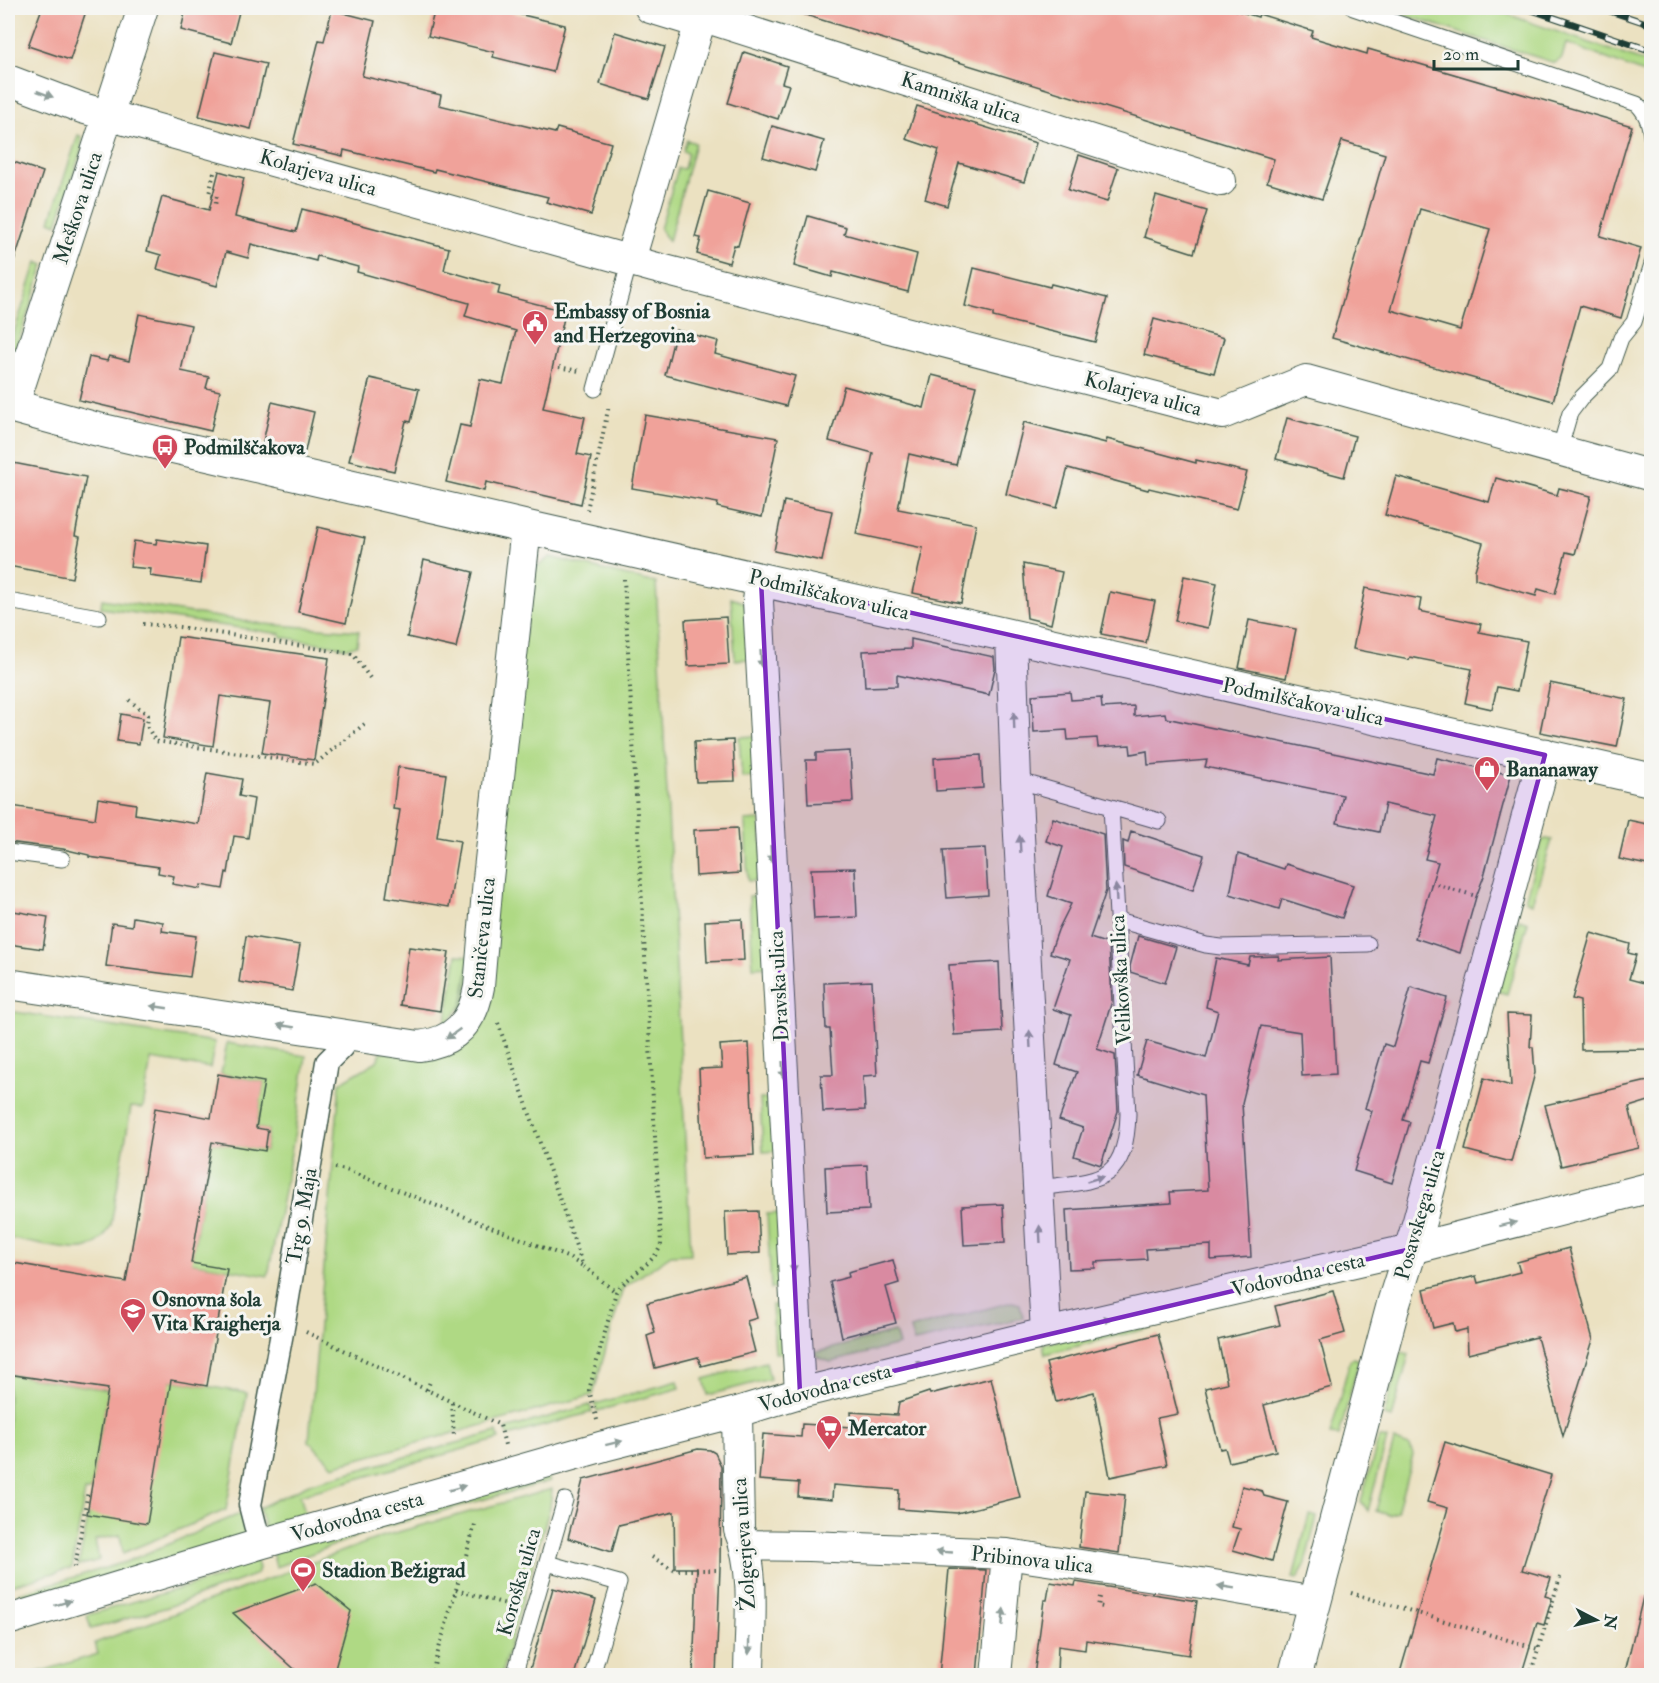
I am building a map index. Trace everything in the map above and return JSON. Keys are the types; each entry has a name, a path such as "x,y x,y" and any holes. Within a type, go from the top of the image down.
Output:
{"street":[{"name":"Meškova ulica","path":"10,406 143,8"},
{"name":"Kamniška ulica","path":"650,8 701,16 1221,181"},
{"path":"630,260 701,16"},
{"name":"Kolarjeva ulica","path":"8,80 82,108 630,260 1222,414 1306,380 1652,476"},
{"name":"Podmilščakova ulica","path":"10,406 92,428 526,527 1652,780"},
{"name":"Staničeva ulica","path":"8,984 419,1046 450,1038 463,1027 474,1008 479,987 488,879 526,527"},
{"name":"Dravska ulica","path":"761,579 758,601 800,1393"},
{"path":"1011,637 1016,780 1046,1333"},
{"name":"Posavskega ulica","path":"1295,1676 1385,1337 1545,755"},
{"name":"Trg 9. Maja","path":"260,1544 250,1505 284,1322 327,1062 342,1047 344,1034"},
{"name":"Vodovodna cesta","path":"9,1616 604,1446 737,1412 800,1393 1046,1333 1411,1249 1652,1187"},
{"name":"Žolgerjeva ulica","path":"737,1412 740,1530 746,1545 750,1570 749,1676"},
{"name":"Pribinova ulica","path":"746,1545 1007,1554 1315,1602"},
{"path":"996,1676 1007,1554"}],"lane":[{"path":"1353,8 1637,104 1646,113 1652,143"},
{"path":"595,389 630,260"},
{"path":"1559,451 1570,413 1582,397 1610,369 1621,338 1634,322 1652,264"},
{"path":"8,601 99,617"},
{"path":"1016,780 1159,821"},
{"name":"Velikovška ulica","path":"1038,1188 1101,1178 1110,1173 1123,1147 1128,1129 1111,807"},
{"path":"8,852 62,859"},
{"path":"1118,921 1221,947 1368,944"},
{"name":"Koroška ulica","path":"514,1676 565,1500"},
{"path":"547,1563 619,1583 592,1676"}],"path":[{"path":"215,170 208,194 217,196 215,205"},
{"path":"559,367 575,370"},
{"path":"585,518 611,398 608,393 595,389"},
{"path":"604,1446 589,1390 616,1292 621,1284 659,1252 661,1244 624,575"},
{"path":"142,624 179,627 353,654 372,681"},
{"path":"129,700 148,715 147,726 155,741 315,764 367,722"},
{"path":"1431,883 1505,905"},
{"path":"479,987 488,999 494,1014 583,1266"},
{"path":"346,1170 567,1257 583,1266 616,1292"},
{"path":"284,1322 500,1425 512,1472"},
{"path":"427,1390 431,1379"},
{"path":"452,1402 454,1438"},
{"path":"75,1567 88,1491"},
{"path":"431,1676 476,1521"},
{"path":"652,1557 674,1570 721,1570"},
{"path":"1530,1676 1560,1574"},
{"path":"456,1590 533,1611"},
{"path":"1351,1593 1538,1649"}],"highlighted area":[{"path":"761,579 1545,755 1411,1249 800,1393"}],"green space":[{"path":"1383,8 1489,8 1651,64 1651,76 1566,43 1562,58 1555,63"},
{"path":"78,135 82,137 81,151 57,224 50,221"},
{"path":"687,140 695,143 669,241 660,229 678,168 684,169 688,153 683,151"},
{"path":"37,262 44,265 8,372 8,351"},
{"path":"550,557 656,583 691,1254 671,1255 623,1288 593,1395 333,1466 309,1441 340,1083 377,1061 381,1052 455,1047 535,569"},
{"path":"731,598 746,603 751,659 735,660"},
{"path":"102,599 263,624 359,631 357,645 348,648 281,637 281,634 101,608"},
{"path":"756,736 758,777 742,778 739,737"},
{"path":"760,820 764,880 748,881 745,821"},
{"path":"1542,840 1552,840 1532,903 1525,900"},
{"path":"765,895 769,966 753,967 749,896"},
{"path":"1519,919 1528,922 1507,994 1497,991"},
{"path":"457,955 470,956 464,1002 445,1026"},
{"path":"8,1011 215,1042 210,1068 151,1059 143,1108 131,1107 111,1225 102,1239 88,1248 61,1248 8,1238"},
{"path":"227,1043 306,1056 294,1137 268,1276 188,1262 189,1257 192,1257 212,1142 265,1151 268,1130 256,1128 264,1082 221,1074"},
{"path":"760,1099 776,1099 779,1151 763,1152"},
{"path":"783,1213 788,1288 771,1289 767,1214"},
{"path":"1012,1302 1020,1304 1023,1318 914,1342 910,1329"},
{"path":"788,1304 791,1352 775,1353 772,1305"},
{"path":"1148,1319 1150,1328 1045,1354 1043,1344"},
{"path":"895,1332 899,1345 831,1362 819,1358 814,1353"},
{"path":"1401,1352 1409,1354 1392,1418 1384,1416"},
{"path":"1353,1358 1359,1360 1339,1436 1330,1435 1350,1360"},
{"path":"766,1362 770,1379 708,1395 704,1379"},
{"path":"8,1374 108,1390 91,1491 85,1491 72,1568 12,1585 8,1579"},
{"path":"171,1380 247,1393 226,1510 123,1553 120,1535 95,1540 99,1560 78,1566 89,1514"},
{"path":"678,1381 680,1388 597,1411 595,1404"},
{"path":"590,1405 592,1412 508,1436 506,1429"},
{"path":"497,1432 499,1439 496,1440 300,1495 307,1520 265,1531 259,1508 311,1483"},
{"path":"1379,1437 1387,1439 1368,1511 1361,1501"},
{"path":"1394,1441 1410,1446 1413,1455 1397,1512 1389,1515 1376,1511"},
{"path":"547,1474 550,1481 374,1530 276,1567 272,1551"},
{"path":"552,1489 550,1507 501,1675 26,1676 98,1654 95,1643 384,1536"},
{"path":"242,1513 250,1536 29,1598 19,1593 126,1562"},
{"path":"1309,1515 1317,1517 1304,1567 1297,1579 1293,1578"},
{"path":"255,1556 259,1568 257,1574 168,1607 91,1629 87,1615 224,1576 221,1566"}],"building":[{"path":"42,8 87,8 70,60 28,46"},
{"path":"186,8 240,8 231,43 181,30"},
{"path":"435,8 493,8 565,25 553,72 493,57 494,52 428,36"},
{"path":"800,8 1228,8 1258,17 1259,14 1313,31 1311,37 1367,54 1368,49 1632,126 1600,236 1641,248 1621,318 1580,306 1553,401 1332,338 1385,154 1342,141 1322,199 1267,182 1274,159 799,13","holes":["1420,209 1490,229 1460,330 1391,310"]},
{"path":"332,10 375,21 362,76 441,95 439,105 555,133 557,128 611,143 591,215 546,202 548,197 435,169 434,172 344,150 343,156 293,144 319,40 324,41"},
{"path":"615,32 665,47 649,99 600,84"},
{"path":"215,52 266,64 251,129 199,116"},
{"path":"744,52 787,66 782,83 789,85 778,119 728,103"},
{"path":"917,106 1036,143 1024,182 959,163 947,206 925,199 939,150 906,139"},
{"path":"772,126 824,141 815,172 763,157"},
{"path":"1079,155 1118,168 1107,202 1068,190"},
{"path":"8,160 43,172 12,268 8,267"},
{"path":"219,171 244,178 235,217 296,232 302,209 449,248 444,270 500,286 498,294 557,309 556,316 564,318 543,408 585,417 577,454 591,457 581,504 486,482 484,491 446,482 460,425 470,427 480,379 503,384 516,331 465,316 469,303 357,272 358,267 317,256 316,261 251,244 248,258 226,252 217,286 157,269 161,255 147,251 162,197 209,210"},
{"path":"708,191 750,203 738,246 734,245 729,263 697,254 701,238 695,237"},
{"path":"1156,196 1207,211 1194,253 1144,237"},
{"path":"808,216 846,227 844,234 917,254 908,292 833,272 832,277 794,266"},
{"path":"974,268 1050,287 1051,284 1107,298 1095,342 993,317 993,313 965,306"},
{"path":"139,314 191,325 181,371 209,377 206,388 220,391 211,431 79,400 89,357 107,361 109,356 129,361"},
{"path":"1154,319 1224,338 1214,373 1144,355"},
{"path":"676,330 718,341 715,354 795,376 786,406 665,375"},
{"path":"932,375 976,386 956,465 909,454 898,509 976,524 961,603 913,593 923,548 856,534 873,453 829,441 844,386 924,408"},
{"path":"370,378 419,389 411,422 406,421 394,471 349,461"},
{"path":"272,402 314,412 305,451 263,442"},
{"path":"645,415 778,438 762,517 717,507 718,503 632,488"},
{"path":"1287,418 1355,436 1344,477 1276,459"},
{"path":"1024,422 1106,443 1107,439 1196,463 1196,460 1247,472 1237,509 1149,488 1148,490 1068,468 1057,508 1006,494"},
{"path":"8,462 86,477 75,536 80,537 72,578 8,566"},
{"path":"1396,476 1489,502 1496,478 1557,495 1559,488 1591,496 1575,554 1566,552 1555,594 1538,589 1536,596 1475,579 1475,570 1483,543 1385,515"},
{"path":"784,501 832,511 822,561 774,551"},
{"path":"318,527 365,538 346,623 298,612"},
{"path":"157,539 206,546 201,583 150,576 151,569 130,567 134,541 156,544"},
{"path":"424,560 473,572 456,648 407,637"},
{"path":"1023,564 1062,572 1051,624 1027,618"},
{"path":"1184,576 1217,583 1208,628 1175,621"},
{"path":"1365,588 1421,599 1419,611 1481,624 1479,632 1527,641 1517,691 1497,687 1492,709 1465,703 1472,669 1353,649"},
{"path":"1110,592 1155,601 1146,643 1101,634"},
{"path":"726,617 729,664 688,666 685,620"},
{"path":"1249,620 1296,629 1286,678 1239,668"},
{"path":"178,637 329,658 314,760 262,753 270,703 220,696 213,746 163,738"},
{"path":"911,639 994,657 995,669 989,695 897,675 897,686 865,687 863,651 911,649"},
{"path":"1550,683 1627,699 1617,747 1540,732"},
{"path":"1070,692 1071,700 1101,698 1102,708 1134,706 1134,716 1165,713 1166,718 1433,774 1437,758 1511,775 1484,876 1460,953 1415,938 1438,862 1425,859 1437,816 1385,804 1379,832 1337,823 1343,795 1205,767 1207,760 1148,765 1147,751 1131,754 1130,745 1098,747 1097,738 1068,740 1067,730 1034,732 1032,695"},
{"path":"121,714 143,718 139,744 117,741"},
{"path":"733,740 735,781 696,782 694,742"},
{"path":"850,751 853,802 808,804 806,760 816,760 816,753"},
{"path":"981,755 983,788 936,791 934,758"},
{"path":"398,767 446,774 437,837 460,841 449,907 386,897 400,810 393,809"},
{"path":"207,773 242,779 239,796 254,799 248,838 234,836 223,889 201,885 200,889 172,884 174,876 158,873 159,867 89,857 89,855 63,849 8,842 12,806 95,819 98,798 136,804 135,814 198,824"},
{"path":"1053,818 1103,834 1106,891 1090,938 1109,944 1112,1001 1097,1049 1115,1055 1118,1111 1101,1165 1074,1156 1083,1128 1059,1120 1077,1072 1056,1065 1071,1015 1053,1009 1070,959 1050,953 1071,904 1048,896 1063,847 1046,841"},
{"path":"1628,820 1652,825 1652,866 1619,859"},
{"path":"737,828 740,873 696,876 694,830"},
{"path":"1131,831 1204,855 1193,890 1124,867 1123,841 1128,843"},
{"path":"985,848 988,895 947,898 943,850"},
{"path":"1238,854 1284,869 1286,864 1353,885 1342,918 1282,899 1279,909 1230,894"},
{"path":"855,868 857,917 814,919 811,869"},
{"path":"8,910 48,917 43,949 8,944"},
{"path":"133,917 163,922 162,931 196,936 190,977 106,966 112,923 132,926"},
{"path":"742,919 744,960 707,962 705,921"},
{"path":"1591,933 1630,944 1628,953 1636,955 1629,979 1652,985 1652,1011 1649,1010 1651,1049 1581,1050 1580,1001 1572,999"},
{"path":"246,936 300,945 292,991 239,982"},
{"path":"1138,936 1176,947 1165,983 1130,972"},
{"path":"409,947 449,952 440,1011 400,1005"},
{"path":"1279,956 1278,960 1330,957 1336,1074 1302,1076 1300,1032 1261,1026 1242,1103 1251,1257 1211,1260 1211,1245 1146,1249 1147,1259 1095,1262 1095,1268 1069,1269 1066,1210 1171,1203 1170,1192 1208,1190 1203,1095 1137,1075 1147,1041 1206,1058 1218,1011 1206,1007 1216,958 1248,965 1250,957"},
{"path":"999,962 1002,1032 954,1035 949,965"},
{"path":"872,981 877,1075 863,1076 865,1110 823,1112 821,1075 833,1075 830,1029 826,1029 824,983"},
{"path":"1411,987 1447,998 1428,1063 1420,1061 1403,1120 1410,1122 1392,1183 1354,1171 1372,1111 1365,1108 1384,1044 1393,1047"},
{"path":"1507,1014 1532,1015 1530,1047 1533,1047 1535,1073 1511,1162 1465,1150 1484,1078 1511,1086"},
{"path":"749,1043 754,1155 703,1158 699,1069 722,1068 720,1045"},
{"path":"218,1074 264,1082 256,1128 268,1130 265,1151 212,1142 191,1263 227,1269 207,1386 171,1380 147,1524 87,1514 108,1389 8,1374 8,1262 126,1282 155,1108 211,1118"},
{"path":"1652,1080 1652,1100 1629,1107 1639,1148 1561,1166 1545,1105"},
{"path":"867,1165 869,1210 827,1212 825,1167"},
{"path":"1003,1204 1005,1243 964,1245 962,1206"},
{"path":"758,1211 760,1253 727,1255 725,1212"},
{"path":"1569,1248 1593,1340 1563,1436 1537,1337 1468,1354 1467,1329 1455,1332 1453,1323 1433,1328 1424,1289 1476,1276 1478,1283 1520,1272 1517,1262"},
{"path":"893,1260 899,1283 886,1287 896,1323 842,1337 830,1282 849,1277 848,1272"},
{"path":"746,1277 757,1318 747,1321 755,1352 701,1366 698,1357 655,1368 647,1336 655,1333 647,1303"},
{"path":"1333,1291 1345,1333 1320,1340 1332,1387 1264,1405 1276,1451 1229,1462 1225,1448 1220,1449 1205,1388 1227,1383 1218,1340 1280,1325 1275,1306"},
{"path":"1158,1334 1178,1414 1157,1418 1167,1465 1110,1477 1094,1392 1056,1402 1046,1363"},
{"path":"991,1378 1020,1497 957,1513 898,1509 899,1490 833,1485 832,1500 798,1497 799,1483 759,1480 763,1434 801,1437 802,1424 852,1427 851,1412 897,1415 899,1402 929,1392 930,1394"},
{"path":"1445,1442 1551,1475 1522,1570 1551,1578 1545,1596 1552,1598 1544,1625 1537,1623 1521,1676 1399,1676 1448,1508 1427,1502"},
{"path":"698,1449 715,1453 721,1466 716,1676 693,1676 697,1568 675,1568 674,1512 619,1525 612,1552 568,1538 583,1480"},
{"path":"1242,1486 1262,1491 1264,1496 1288,1502 1272,1561 1233,1550 1240,1529 1232,1527"},
{"path":"1085,1491 1125,1495 1119,1553 1079,1547"},
{"path":"949,1569 986,1570 977,1676 939,1676"},
{"path":"1050,1582 1075,1586 1076,1582 1197,1601 1189,1655 1086,1640 1085,1650 1058,1646 1057,1676 1034,1676 1044,1600 1047,1600"},
{"path":"316,1583 351,1611 333,1676 302,1676 233,1613"},
{"path":"553,1588 596,1600 574,1676 528,1676"},
{"path":"1643,1597 1652,1598 1652,1676 1624,1676"}],"railway":[{"path":"1526,8 1652,51"},
{"path":"1601,8 1652,25"}],"place":[{"name":"Embassy of Bosnia and Herzegovina","path":"535,346"},
{"name":"Podmilščakova","path":"165,470"},
{"name":"Bananaway","path":"1487,792"},
{"name":"Osnovna šola Vita Kraigherja","path":"133,1334"},
{"name":"Mercator","path":"829,1451"},
{"name":"Stadion Bežigrad","path":"303,1593"}]}
